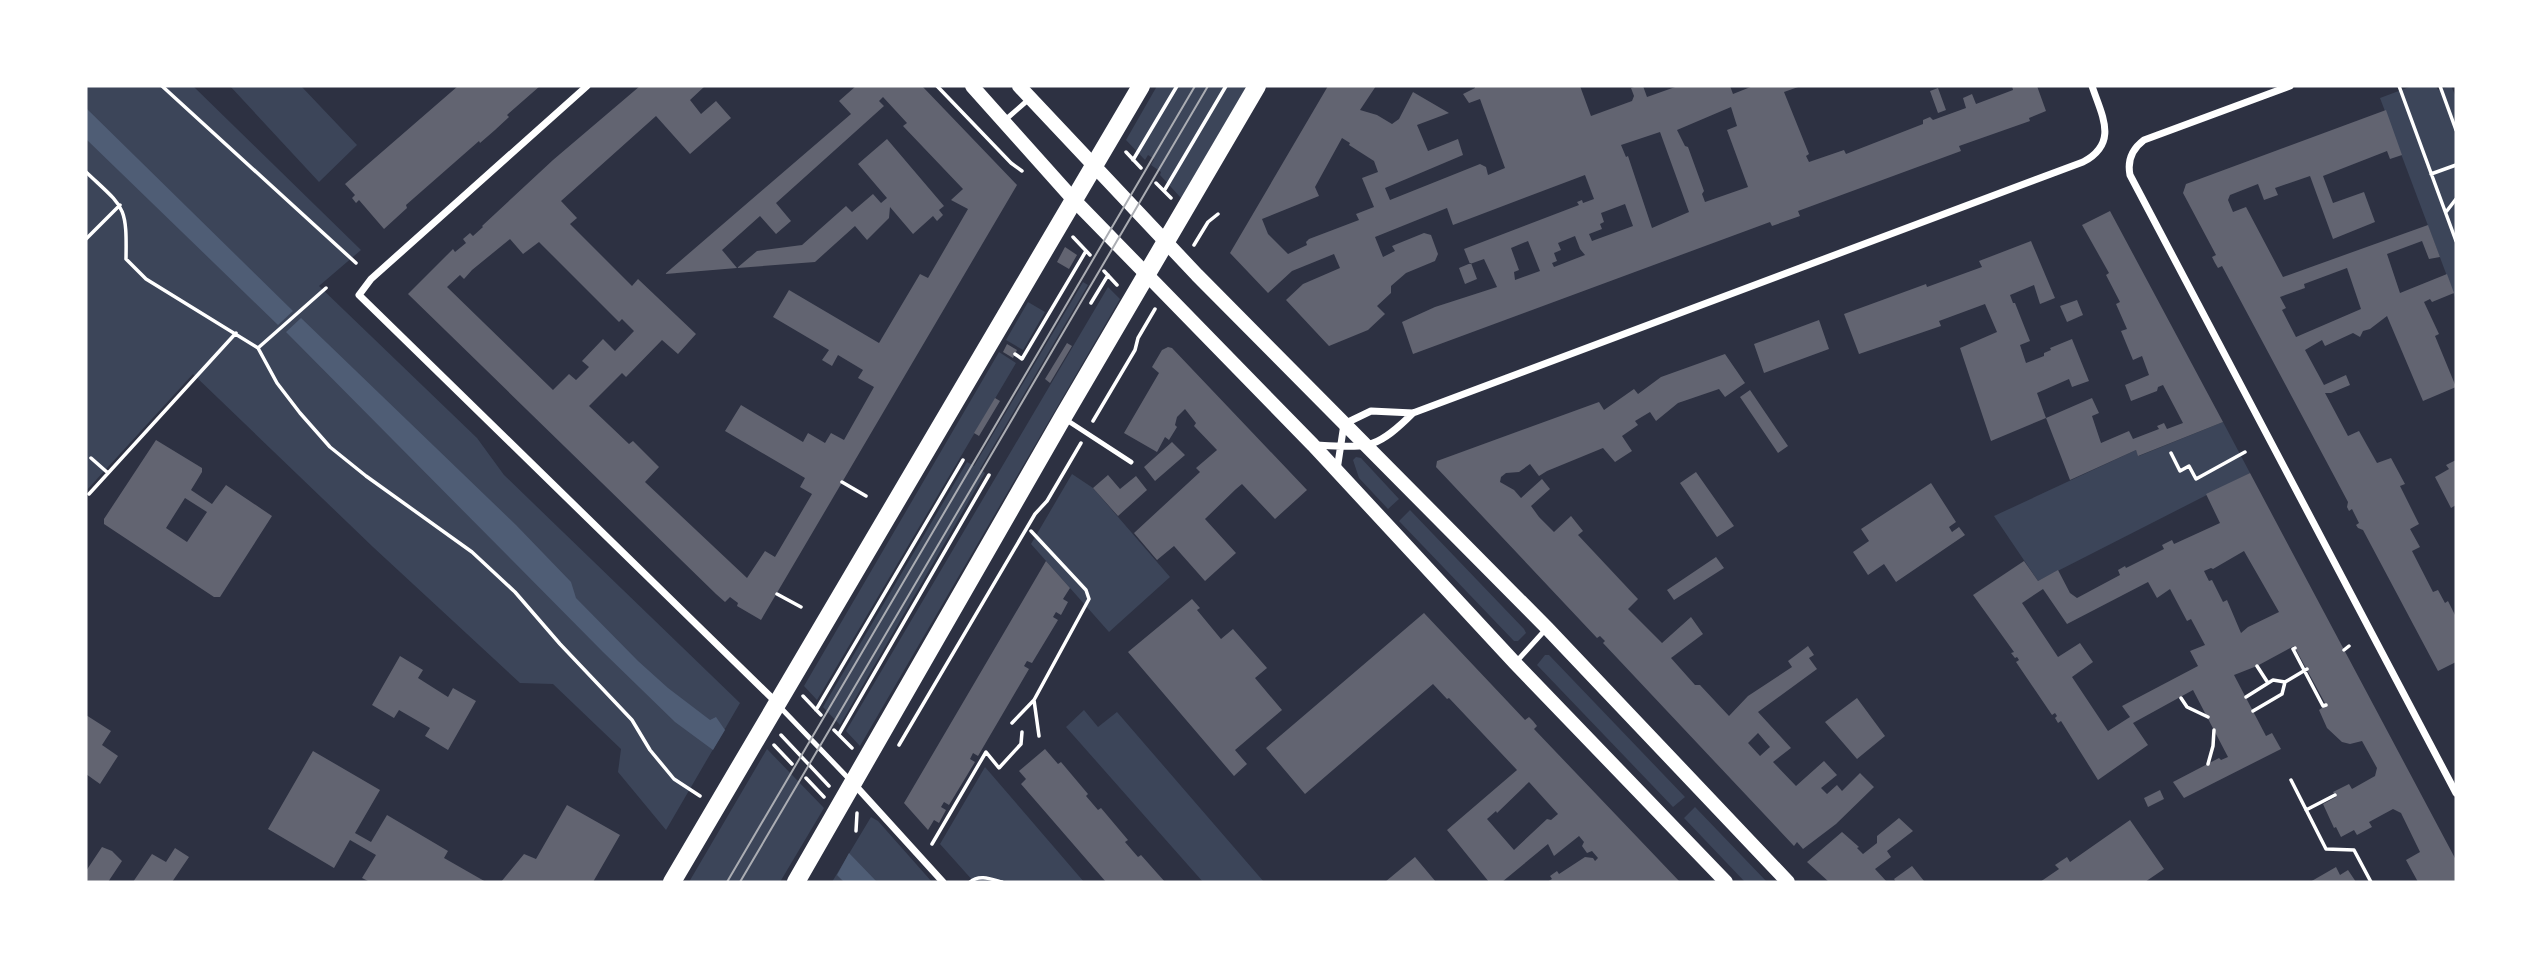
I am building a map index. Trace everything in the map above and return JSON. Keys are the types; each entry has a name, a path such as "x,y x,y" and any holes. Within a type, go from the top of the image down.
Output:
{"main road":[{"path":"972,86 1073,199 1313,445 1515,663 1726,882"},
{"path":"1018,86 1165,243 1547,628 1788,882"},
{"path":"672,882 1141,86"},
{"path":"796,882 1257,86"}],"street":[{"path":"587,86 371,279 359,295 777,703"},
{"path":"1337,471 1344,424 1371,411 1413,413 2083,162 2096,155 2103,147 2105,136 2103,117 2092,86"},
{"path":"2290,86 2144,139 2130,158 2132,184 2456,793"},
{"path":"1313,445 1367,447 1391,435 1413,413"},
{"path":"854,784 943,882"}],"lane":[{"path":"1004,121 1030,98"},
{"path":"1063,417 1131,462"},
{"path":"1515,663 1547,628"},
{"path":"777,703 854,784"}],"path":[{"path":"162,86 356,263"},
{"path":"1133,160 1177,86"},
{"path":"1164,191 1226,86"},
{"path":"2399,86 2456,241"},
{"path":"2440,86 2456,130"},
{"path":"1122,148 1141,168"},
{"path":"2431,174 2456,165"},
{"path":"86,172 120,205 127,221 125,258 146,279 258,348 277,383 330,447 472,552 515,592 632,720 649,750 674,779 700,796"},
{"path":"1156,183 1177,205"},
{"path":"2446,212 2456,199"},
{"path":"86,239 120,205"},
{"path":"1208,222 1218,214"},
{"path":"1071,236 1090,256"},
{"path":"1015,354 1022,359 1086,251"},
{"path":"1104,271 1124,292"},
{"path":"1091,303 1108,275"},
{"path":"258,348 326,288"},
{"path":"898,748 1035,514 1047,501 1087,433 1135,350 1146,324"},
{"path":"89,494 236,332"},
{"path":"2171,453 2180,471 2189,466 2196,479 2245,452"},
{"path":"91,458 108,473"},
{"path":"816,710 963,460"},
{"path":"839,734 989,475"},
{"path":"842,482 866,496"},
{"path":"1012,723 1034,700 1089,599 1086,590 1031,531"},
{"path":"777,594 801,607"},
{"path":"2344,650 2349,646"},
{"path":"2295,648 2293,649 2323,706 2326,705"},
{"path":"2257,666 2268,683"},
{"path":"2246,697 2273,680 2284,682 2305,670"},
{"path":"2253,711 2282,694 2284,682"},
{"path":"799,693 821,715"},
{"path":"2181,698 2187,707 2207,717"},
{"path":"1034,700 1040,736"},
{"path":"834,730 856,752"},
{"path":"2208,764 2214,730"},
{"path":"777,731 834,790"},
{"path":"932,844 986,751 999,768 1021,744 1022,732"},
{"path":"771,742 792,764"},
{"path":"806,778 828,801"},
{"path":"2291,780 2326,849 2354,850 2371,882"},
{"path":"2306,810 2335,795"},
{"path":"856,831 859,815"},
{"path":"970,882 974,878 986,878 1002,882"}],"shaded area":[{"path":"86,86 193,86 361,250 319,286 477,438 504,475 740,703 666,830 618,772 621,749 553,684 520,683 373,547 193,374 86,491"},
{"path":"230,86 301,86 357,145 319,182"},
{"path":"1157,86 1247,86 1181,198 1160,175 1161,172 1151,165 1154,159 1148,155 1145,160 1126,140"},
{"path":"2412,86 2436,86 2438,90 2451,86 2456,97 2456,300 2380,98"},
{"path":"86,108 293,311 278,325 86,139"},
{"path":"1083,282 1088,285 980,469 985,473 840,725 823,707 967,462 974,466"},
{"path":"1108,287 1120,299 860,746 846,731"},
{"path":"1028,302 1045,312 1023,350 1006,340"},
{"path":"301,318 516,525 571,582 576,598 638,661 710,720 716,717 725,730 713,750 675,722 603,652 286,332"},
{"path":"999,352 1016,363 817,700 804,686"},
{"path":"2223,422 2250,473 2038,581 1994,516 2136,450 2139,456"},
{"path":"1356,457 1361,458 1399,499 1388,509 1359,478 1353,460"},
{"path":"1072,474 1093,488 1170,577 1109,632 1031,544"},
{"path":"1410,510 1524,629 1526,633 1518,641 1514,641 1399,521"},
{"path":"1545,655 1549,655 1685,797 1673,807 1537,665"},
{"path":"1084,710 1098,727 1117,712 1264,882 1203,882 1066,727"},
{"path":"767,749 824,808 780,882 689,882"},
{"path":"985,767 1084,882 974,882 940,844"},
{"path":"1695,807 1767,882 1745,882 1684,818"},
{"path":"871,817 878,821 932,882 832,882"},
{"path":"849,853 877,882 844,882 837,875"}],"building":[{"path":"458,86 540,86 507,115 509,117 495,130 406,205 407,208 384,229 359,200 356,203 352,198 355,195 345,184"},
{"path":"640,86 705,86 690,100 701,114 716,101 731,118 690,154 656,116 561,201 577,218 570,224 632,286 638,279 696,334 678,354 662,340 626,377 622,373 589,406 629,444 633,441 659,467 645,482 747,578 765,551 775,557 812,494 800,487 805,478 725,431 741,405 803,442 808,433 825,443 831,433 844,440 874,387 858,378 863,370 838,355 832,366 822,360 829,350 773,317 789,290 879,343 920,274 928,278 968,209 951,200 963,189 903,126 907,123 883,97 879,101 884,106 776,203 791,221 776,234 760,216 722,250 737,268 665,274 851,114 839,101 856,86 922,86 1017,185 761,620 737,606 738,603 730,597 725,602 716,594 408,294 453,249 455,252 466,243 463,239 470,233 473,236 553,160","holes":["510,239 523,254 539,242 619,322 622,319 634,331 615,351 603,339 582,361 589,367 576,380 569,374 553,390 447,287 460,275 464,279"]},
{"path":"1328,86 1376,86 1360,110 1377,115 1392,124 1399,119 1413,92 1449,113 1417,125 1428,151 1458,139 1463,155 1385,188 1390,200 1480,164 1486,167 1488,175 1505,168 1480,99 1469,103 1463,94 1475,86 1580,86 1591,116 1632,101 1634,96 1631,88 1637,86 1643,86 1647,97 1678,86 1730,86 1733,94 1753,86 1801,86 1784,92 1809,154 1806,156 1809,162 1844,150 1846,154 1923,124 1923,120 1930,117 1933,120 1966,108 1963,98 1972,94 1976,104 2013,90 2012,86 2037,86 2046,111 2029,118 2030,121 1959,146 1961,151 1798,211 1800,216 1772,226 1770,222 1413,354 1402,322 1435,307 1497,287 1484,259 1470,264 1464,249 1579,205 1577,202 1582,200 1583,203 1594,199 1585,175 1453,225 1447,208 1375,237 1383,257 1395,251 1392,246 1424,233 1431,235 1438,254 1435,261 1406,273 1391,286 1391,293 1377,306 1385,314 1368,330 1329,346 1286,300 1303,284 1340,268 1334,254 1292,271 1268,293 1230,253","holes":["1731,107 1737,126 1727,130 1748,187 1705,202 1702,194 1704,191 1688,147 1677,130","1660,132 1689,212 1652,228 1628,156 1626,157 1621,145","1342,138 1374,161 1378,172 1362,178 1374,207 1356,214 1359,220 1309,239 1307,245 1288,254 1268,234 1262,219 1319,196 1315,187","1625,204 1633,226 1592,241 1589,234 1602,229 1600,224 1604,222 1601,213","1575,236 1585,255 1554,267 1552,263 1557,261 1554,253 1561,250 1558,243","1528,241 1540,271 1515,280 1514,272 1519,270 1511,248"]},
{"path":"1938,88 1946,110 1938,113 1930,91"},
{"path":"2386,110 2402,155 2390,159 2387,151 2323,176 2333,203 2364,192 2375,222 2333,239 2310,176 2275,188 2278,195 2264,200 2258,184 2230,195 2228,200 2233,212 2246,207 2283,277 2428,225 2440,257 2429,259 2422,241 2387,254 2400,293 2447,274 2454,293 2432,302 2430,299 2424,302 2439,334 2435,336 2456,387 2423,401 2387,316 2363,331 2360,337 2353,333 2325,346 2322,340 2305,350 2324,385 2346,375 2350,385 2325,393 2348,436 2359,431 2377,463 2391,458 2405,484 2400,486 2419,524 2410,529 2420,547 2412,551 2433,592 2438,590 2445,603 2448,601 2456,617 2456,662 2438,671 2363,530 2356,525 2359,523 2352,509 2349,511 2348,502 2222,266 2218,268 2215,263 2212,257 2216,255 2183,193 2186,184","holes":["2347,268 2361,309 2296,337 2282,310 2286,308 2280,297 2305,288 2304,284"]},
{"path":"887,139 944,206 939,210 943,215 937,221 933,216 913,234 890,207 889,218 867,240 855,226 815,262 737,268 757,251 802,245 846,206 852,212 873,194 881,203 887,198 858,164"},
{"path":"2110,211 2223,422 2138,456 2136,450 2070,480 2046,418 2092,398 2099,413 2092,416 2101,443 2129,431 2133,439 2159,429 2157,426 2164,423 2167,429 2183,423 2163,385 2158,387 2157,391 2131,401 2125,385 2149,375 2142,356 2133,360 2121,331 2127,329 2116,304 2120,302 2106,275 2109,273 2082,225"},
{"path":"2031,241 2055,298 2040,304 2034,285 2010,295 2030,341 2020,345 2026,363 2044,356 2050,348 2072,339 2089,381 2072,387 2069,379 2037,393 2046,418 1991,441 1960,348 1997,332 1985,304 1939,321 1941,326 1859,354 1844,314 1982,267 1979,261"},
{"path":"1065,247 1077,255 1069,269 1057,262"},
{"path":"1471,263 1477,279 1465,284 1459,268"},
{"path":"2077,300 2083,315 2067,322 2060,306"},
{"path":"1819,320 1829,349 1764,373 1754,344"},
{"path":"1067,343 1072,346 1050,383 1045,379"},
{"path":"1007,344 1017,350 1013,358 1003,352"},
{"path":"1172,348 1307,490 1275,519 1242,484 1236,489 1205,519 1236,553 1205,581 1174,546 1157,560 1134,533 1200,472 1196,468 1217,450 1194,426 1196,423 1185,409 1177,417 1177,427 1169,440 1165,437 1157,452 1124,433 1159,373 1152,367 1162,350"},
{"path":"1725,354 1745,383 1725,397 1719,389 1678,403 1656,421 1650,412 1635,421 1638,425 1622,436 1632,451 1615,462 1603,448 1539,476 1530,464 1519,472 1506,473 1500,482 1514,490 1521,498 1542,479 1550,489 1531,506 1539,517 1554,532 1571,516 1583,531 1578,535 1638,599 1628,609 1662,643 1691,617 1703,634 1671,658 1695,685 1700,685 1729,716 1748,696 1792,667 1788,661 1808,646 1814,655 1809,658 1817,669 1758,712 1791,748 1773,762 1796,786 1824,761 1837,775 1821,788 1827,794 1837,785 1842,791 1860,773 1874,787 1836,824 1803,849 1797,842 1794,846 1603,643 1605,641 1600,636 1597,638 1436,467 1437,461 1599,402 1604,410 1634,389 1638,394 1661,377","holes":["1758,733 1770,747 1760,756 1748,743"]},
{"path":"1750,390 1788,446 1778,453 1740,397"},
{"path":"995,398 1000,401 979,436 974,433"},
{"path":"156,440 202,468 191,490 212,504 226,485 272,516 220,597 214,597 104,524 104,519","holes":["185,498 207,512 187,542 166,528"]},
{"path":"1172,442 1185,455 1155,481 1144,467"},
{"path":"2456,460 2456,505 2451,508 2435,477 2449,469 2446,465"},
{"path":"1696,472 1734,526 1717,537 1680,483"},
{"path":"2250,473 2456,860 2456,882 2418,882 2406,860 2420,852 2401,813 2393,809 2369,822 2372,827 2357,835 2354,830 2341,837 2336,827 2334,828 2323,804 2336,797 2333,792 2349,784 2352,789 2375,776 2377,768 2362,741 2350,744 2342,742 2327,728 2319,710 2326,705 2294,646 2234,675 2266,736 2272,733 2281,749 2184,798 2173,782 2219,758 2221,760 2228,757 2193,690 2133,723 2148,745 2098,780 2061,721 2058,723 2055,713 2052,715 2016,662 2019,660 2011,653 2014,652 1973,595 2024,561 2038,581 2058,570 2070,593 2077,598 2120,575 2118,570 2125,566 2126,568 2164,549 2162,545 2172,540 2174,544 2220,523 2206,494","holes":["2244,551 2279,612 2241,633 2227,600 2223,602 2212,580 2209,581 2204,571 2213,569","2148,582 2157,598 2170,589 2187,621 2191,619 2205,645 2190,651 2198,666 2122,706 2130,717 2108,731 2072,677 2093,662 2080,643 2058,657 2022,603 2043,589 2067,624"]},
{"path":"1108,475 1120,489 1136,476 1147,490 1118,516 1093,488"},
{"path":"1931,483 1956,522 1949,527 1952,532 1959,527 1965,535 1896,582 1884,564 1868,575 1853,552 1869,541 1861,529"},
{"path":"1716,557 1724,568 1674,600 1667,590"},
{"path":"1046,561 1070,588 1063,599 1068,602 1061,615 1056,612 1053,617 1058,620 1032,663 1027,661 1024,666 1029,669 978,756 973,753 970,759 975,762 949,805 944,802 941,807 946,810 939,823 934,820 928,830 904,803"},
{"path":"1192,599 1200,608 1197,610 1221,639 1233,629 1267,668 1255,678 1282,710 1235,750 1247,764 1234,776 1128,652"},
{"path":"1424,613 1525,720 1529,717 1533,721 1537,726 1534,729 1680,882 1547,882 1557,871 1559,874 1585,857 1595,861 1598,858 1592,851 1587,853 1579,836 1554,856 1548,844 1502,882 1489,882 1447,830 1517,770 1433,684 1305,794 1266,748","holes":["1529,782 1558,814 1551,820 1547,819 1514,850 1487,819 1496,811 1497,813"]},
{"path":"400,656 423,670 418,678 448,697 453,688 476,701 448,750 425,736 430,728 399,710 394,718 372,705"},
{"path":"1857,698 1885,736 1857,759 1825,722"},
{"path":"86,715 111,731 102,745 118,756 100,784 86,774"},
{"path":"1045,749 1058,764 1061,762 1098,810 1101,808 1128,840 1125,842 1138,857 1141,855 1165,882 1106,882 1021,784 1026,779 1019,771"},
{"path":"313,751 380,790 355,833 371,842 387,815 448,851 444,858 486,882 370,882 362,878 376,855 350,840 334,868 268,829"},
{"path":"2160,790 2164,799 2148,807 2144,798"},
{"path":"567,805 620,835 593,882 501,882 524,854 536,859"},
{"path":"1899,818 1913,831 1887,851 1891,857 1875,869 1887,882 1829,882 1807,862 1842,832 1863,854 1877,843 1877,836"},
{"path":"2130,820 2164,869 2145,882 2040,882 2059,869 2055,865 2067,857 2070,862"},
{"path":"102,847 112,851 122,861 108,882 90,882 86,880 86,871"},
{"path":"175,848 189,857 172,882 133,882 152,854 166,862"},
{"path":"1415,857 1436,882 1385,882"},
{"path":"1912,866 1924,881 1896,882 1894,879"},
{"path":"2336,867 2340,875 2348,870 2356,882 2310,882"}],"tram line":[{"path":"727,882 1195,86"},
{"path":"740,882 1208,86"}]}
